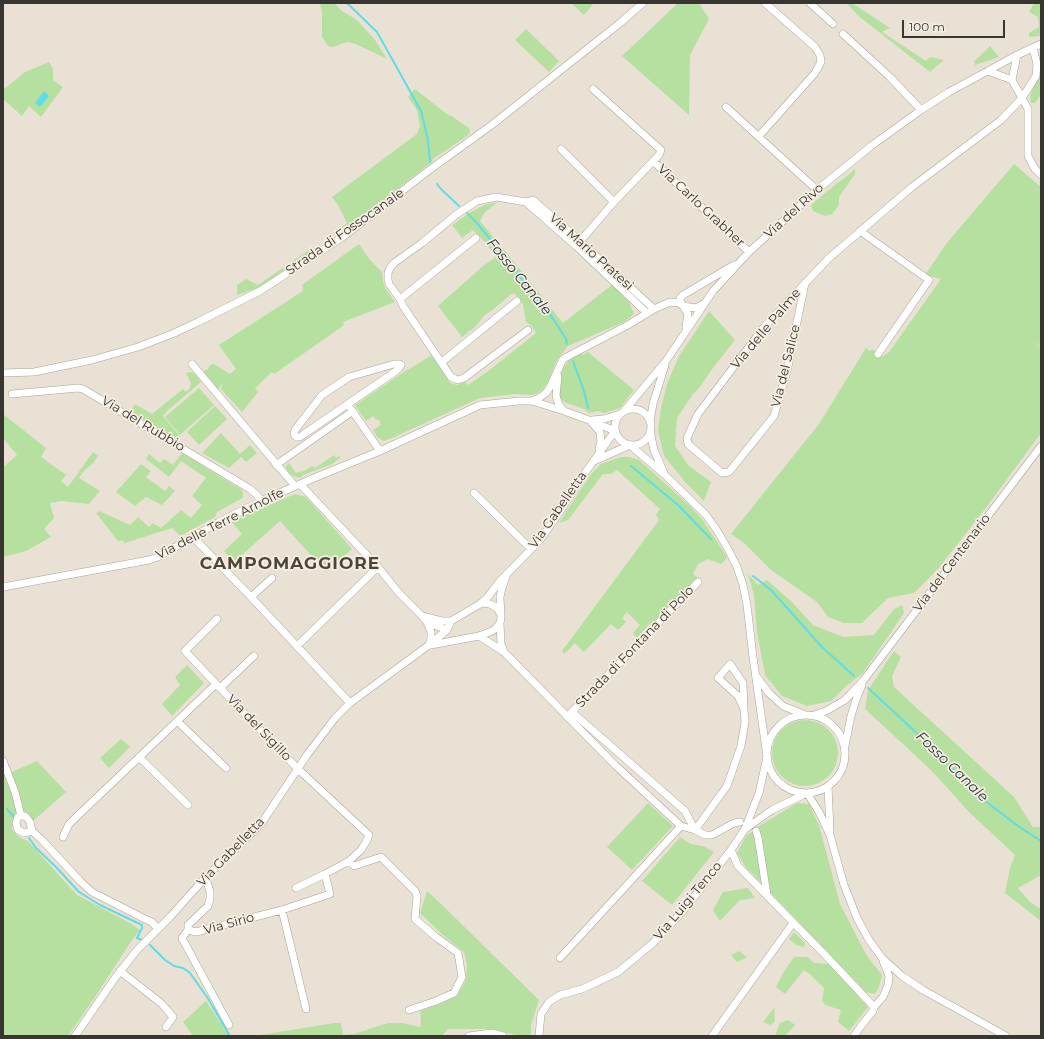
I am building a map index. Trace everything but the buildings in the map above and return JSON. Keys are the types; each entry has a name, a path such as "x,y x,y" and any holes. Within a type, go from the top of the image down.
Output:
{"street":[{"name":"Strada di Fossocanale","path":"3,373 34,372 92,360 138,347 172,334 260,291 344,236 428,171 493,124 643,3"},
{"path":"758,136 815,73 821,62 820,55 815,48 765,3"},
{"path":"810,3 833,24"},
{"path":"843,34 890,77 921,110"},
{"name":"Via del Rivo","path":"685,331 713,291 749,252 817,190 871,146 949,92 1017,55 1041,44"},
{"name":"Via delle Palme","path":"687,438 700,411 764,327 829,258 912,187 1001,120 1022,98 1036,76 1037,64 1033,48"},
{"path":"1017,55 1012,80 1028,109 1028,156 1034,169 1041,175"},
{"path":"988,71 1012,80"},
{"name":"Via Carlo Grabher","path":"578,244 614,202 660,155 661,150 593,89"},
{"path":"726,107 817,190"},
{"path":"561,149 614,202"},
{"name":"Via Carlo Grabher","path":"653,161 749,252"},
{"name":"Via Mario Pratesi","path":"528,330 464,378 458,380 451,377 389,284 388,274 390,268 394,263 422,243 457,214 477,201 496,197 526,202 533,200 647,313"},
{"path":"860,231 929,280 878,354"},
{"path":"400,299 476,238"},
{"name":"Via Mario Pratesi","path":"578,244 654,309"},
{"path":"650,431 648,437 643,442 637,445 625,444 617,436 615,431 615,422 666,361 685,331 688,314 680,301 680,298 740,261"},
{"name":"Via del Salice","path":"687,438 688,444 722,473 729,472 774,416 787,371 805,283"},
{"path":"442,362 517,301"},
{"path":"532,401 539,398 550,387 563,359 628,325 654,309 670,302 696,308 704,304"},
{"path":"665,475 654,450 650,431 650,422 653,404 666,361"},
{"name":"Via delle Terre Arnolfe","path":"192,364 276,465 298,485"},
{"path":"394,364 401,365 399,368 347,404 300,437 295,436 295,430 322,395 349,378 394,364"},
{"path":"560,366 556,386 556,396 559,405 564,411"},
{"name":"Via del Rubbio","path":"12,394 78,388 83,389 250,489 257,494 261,501"},
{"name":"Via delle Terre Arnolfe","path":"3,587 149,560 158,557 261,501 380,451 480,405 532,401 589,420 615,431"},
{"path":"347,404 380,451"},
{"path":"622,412 630,409 636,409 647,416 650,422"},
{"path":"276,465 353,411"},
{"name":"Via delle Terre Arnolfe","path":"589,420 604,419 622,412"},
{"path":"589,420 600,432 601,441 598,453"},
{"name":"Via Gabelletta","path":"451,621 480,604 540,540 598,453 615,431"},
{"path":"630,445 665,475 706,516 716,529 737,567 748,605 753,657 770,769 776,779 784,787 795,792 807,793 818,791 828,786 836,779 842,770 845,759 845,748 841,736 835,726 825,719 814,715 803,714 783,706 769,693 756,676"},
{"name":"Via Gabelletta","path":"592,462 630,445"},
{"name":"Via del Centenario","path":"814,715 826,711 845,700 864,681 1041,446"},
{"name":"Via Gabelletta","path":"614,452 629,451 642,455"},
{"path":"298,485 378,567 399,593 427,622 431,632 429,645"},
{"path":"474,493 532,549"},
{"path":"193,537 251,596 350,703"},
{"path":"297,646 378,567"},
{"name":"Via Gabelletta","path":"429,645 479,636 496,628 500,623 501,618 500,597 502,588 508,574"},
{"path":"251,596 272,578"},
{"name":"Strada di Fontana di Polo","path":"570,715 698,582"},
{"path":"480,604 490,604 496,607 500,613"},
{"path":"422,616 442,621 451,621 448,630"},
{"name":"Via del Sigillo","path":"217,619 186,651 298,769"},
{"path":"427,622 448,630 452,638 456,640"},
{"path":"500,623 504,652"},
{"name":"Via Gabelletta","path":"75,1036 136,950 182,904 204,879 261,824 335,718 350,703 448,630"},
{"name":"Strada di Fontana di Polo","path":"479,636 504,652 570,715 685,811 695,830"},
{"name":"Via del Sigillo","path":"63,837 69,824 177,721 254,656"},
{"path":"695,830 727,786 741,746 746,722 743,683 730,664 718,678 738,696 744,709"},
{"name":"Via del Centenario","path":"845,748 851,716 864,681"},
{"path":"767,757 768,745 772,733 780,724 791,717 803,714"},
{"name":"Strada di Fontana di Polo","path":"570,715 615,765 681,826 695,830 705,836 712,835 734,823 740,822"},
{"path":"177,721 226,768"},
{"path":"140,757 188,805"},
{"name":"Via Luigi Tenco","path":"539,1036 541,1014 549,1002 560,995 582,989 618,972 652,944 682,912 731,850 745,829 759,793 767,757"},
{"path":"3,761 15,792 21,816"},
{"path":"296,888 350,861 361,850 369,835 298,769"},
{"path":"828,786 830,836"},
{"path":"807,793 819,812 830,836 844,885 857,918 869,940 882,958 902,976 923,990 1006,1036"},
{"name":"Via Luigi Tenco","path":"745,829 772,810 807,793"},
{"path":"21,816 25,816 27,818 30,822 32,831 92,892 152,922 158,929"},
{"path":"21,816 18,817 16,823 18,830 24,833 32,831"},
{"path":"560,958 681,826"},
{"path":"756,831 767,895"},
{"path":"731,850 738,866 874,1007"},
{"path":"350,861 354,866 381,857 415,891 417,896 415,918 436,937 458,952 462,977 454,993 410,1010"},
{"name":"Via Sirio","path":"204,879 207,882 210,892 208,906 188,925 188,930 196,932 282,910 330,894 325,874"},
{"path":"282,910 306,1009"},
{"path":"712,1036 793,923"},
{"path":"188,930 182,938 229,1025"},
{"path":"854,1036 873,1011 874,1007 883,997 888,984 889,976 882,958"},
{"path":"120,971 162,1004 173,1017 166,1027"},
{"path":"469,1036 492,1033 503,1036"}],"green space":[{"path":"320,3 334,3 342,11 357,20 375,40 387,59 356,44 347,42 333,47 328,46 322,37 322,13"},
{"path":"571,3 594,3 584,15"},
{"path":"678,3 699,3 709,19 690,55 689,115 622,56"},
{"path":"846,3 852,3 890,28 882,32 926,61 930,57 944,60 930,72 861,18"},
{"path":"1034,3 1041,3 1041,36 1029,37 1029,33 1039,27 1038,17 1029,12"},
{"path":"526,29 559,61 549,72 515,40"},
{"path":"990,46 999,57 975,65 974,61"},
{"path":"49,62 53,69 53,80 63,87 41,117 29,106 22,116 3,99 3,90 25,72"},
{"path":"1041,73 1041,94 1035,103 1031,103 1030,97 1033,87"},
{"path":"415,89 448,115 469,128 470,132 467,136 433,159 432,162 340,233 338,230 347,223 332,197 417,134 420,126 417,110 408,97"},
{"path":"1014,164 1041,187 1041,347 1031,340 1041,348 1041,433 985,509 938,569 914,593 888,598 862,623 844,623 828,617 817,602 771,570 744,543 731,534 819,424 866,348 870,351 872,349 882,357 889,352 941,279 925,275 946,244"},
{"path":"855,169 855,174 839,197 839,205 832,214 825,216 813,211 811,205"},
{"path":"498,202 485,212 480,221 563,323 612,285 629,302 634,314 624,322 568,346 558,358 544,388 538,393 532,395 515,394 480,398 384,441 378,438 373,430 381,425 378,419 376,420 373,416 366,421 355,405 432,355 450,383 457,385 465,382 468,385 487,372 536,333 532,326 526,322 523,304 514,293 485,315 476,326 462,337 438,306 483,266 496,257 486,243 473,230 462,238 452,225 484,205"},
{"path":"359,244 370,260 382,272 385,288 395,302 343,322 344,325 333,333 274,374 272,372 255,388 258,392 242,412 221,389 223,382 218,390 202,372 208,369 210,365 214,364 230,374 236,369 219,345 303,291 302,285"},
{"path":"313,247 312,252 258,288 237,295 237,285 246,279 258,285"},
{"path":"709,311 735,340 693,394 677,418 675,446 689,466 711,482 704,501 686,483 664,456 658,430 661,408 667,384 679,356"},
{"path":"588,352 634,390 620,408 604,413 598,411 589,413 584,409 564,402 560,398 559,381 563,369 569,360 579,353 583,355"},
{"path":"191,372 196,375 201,382 163,416 179,435 177,439 130,412 135,404 152,414 183,389 186,392 190,388 191,383 186,373"},
{"path":"199,388 214,405 180,435 165,417"},
{"path":"215,406 227,419 199,445 187,432"},
{"path":"3,414 46,448 41,457 66,475 61,481 68,487 93,452 98,456 79,478 100,491 89,504 61,501 50,503 54,518 44,529 51,537 26,551 3,557 3,467 17,455 3,438"},
{"path":"221,433 240,454 250,445 257,453 246,462 241,457 229,468 202,453"},
{"path":"182,453 242,490 243,497 217,512 215,517 180,536 172,528 125,543 122,540 118,541 96,513 99,511 130,525 138,517 149,527 153,523 161,528 181,510 191,518 202,505 192,496 206,478 181,461 169,477 146,459 149,454 160,463 164,459 173,465"},
{"path":"334,455 336,458 340,455 340,458 332,464 303,475 300,478 293,476 286,469 286,466 289,463 296,473 302,472 312,466 315,468"},
{"path":"621,457 629,457 639,460 688,504 702,519 727,557 721,564 708,559 698,564 693,574 698,578 652,625 650,623 637,638 633,633 640,625 627,612 622,618 626,622 618,630 611,624 584,652 575,643 564,654 562,651 659,520 656,515 660,509 617,470 611,474 603,474 568,520 559,523 591,474 601,464"},
{"path":"141,464 151,471 146,477 165,491 169,486 175,491 162,505 146,497 135,506 116,492"},
{"path":"295,494 306,497 352,549 326,572 280,521 234,562 224,551 242,534 231,521"},
{"path":"748,574 758,585 767,580 792,602 813,625 843,637 874,635 894,609 902,605 904,613 863,673 846,686 831,701 807,706 782,696 765,675 757,632 754,595"},
{"path":"894,651 901,657 892,676 894,687 1014,797 1033,827 1041,827 1041,875 1018,888 1030,902 1041,909 1041,921 1005,893 1010,868 1015,855 969,812 932,771 865,709 868,690"},
{"path":"187,665 204,683 172,716 162,704 180,685 175,677"},
{"path":"798,720 812,720 824,725 833,734 838,746 836,766 829,777 812,786 798,786 786,781 777,772 772,760 772,746 777,734 786,725"},
{"path":"121,739 130,747 109,768 100,758"},
{"path":"37,761 66,792 33,821 24,812 17,813 12,821 12,830 19,837 28,841 77,895 140,930 68,1036 3,1036 3,776"},
{"path":"648,803 673,826 632,870 607,847"},
{"path":"797,803 809,804 819,825 840,904 867,956 882,975 879,987 875,994 866,992 745,866 737,853 746,836 759,826"},
{"path":"680,837 691,844 703,846 714,852 672,905 642,881"},
{"path":"748,888 755,898 740,900 720,921 713,910 723,892"},
{"path":"427,891 539,1000 531,1025 531,1036 522,1036 486,1029 448,1029 442,1036 254,1036 334,1023 341,1023 343,1035 354,1034 388,1023 403,1023 420,1027 420,1011 445,1002 458,994 466,980 467,966 464,952 444,936 420,913"},
{"path":"794,932 805,943 804,947 796,945 789,939"},
{"path":"739,951 747,957 737,962 731,955"},
{"path":"794,957 808,957 814,963 829,964 868,1007 849,1031 838,1022 841,1010 825,1005 822,1000 824,988 804,970 785,994 776,987 783,973"},
{"path":"206,1001 229,1036 193,1036 183,1022"},
{"path":"775,1007 775,1021 771,1025 763,1022"},
{"path":"788,1020 795,1025 785,1036 775,1036 780,1023"}],"water":[{"path":"44,91 49,96 40,107 35,103"}],"waterway":[{"name":"Fosso Canale","path":"347,3 377,32 421,111 428,140 430,162"},
{"name":"Fosso Canale","path":"437,184 459,206"},
{"name":"Fosso Canale","path":"467,213 515,269 531,293 552,317 566,339 567,344"},
{"name":"Fosso Canale","path":"573,361 584,391 588,408"},
{"name":"Fosso Canale","path":"631,466 678,505 711,539"},
{"name":"Fosso Canale","path":"753,576 771,590 822,647 854,676"},
{"name":"Fosso Canale","path":"868,688 920,736 980,797 1018,826 1041,841"},
{"path":"7,809 13,816"},
{"path":"29,838 36,848 79,892 100,905 142,925 137,938 142,940"},
{"path":"150,945 165,960 174,966 183,968 190,973 207,997 230,1036"}],"district":[{"name":"CAMPOMAGGIORE","path":"290,564"}]}
